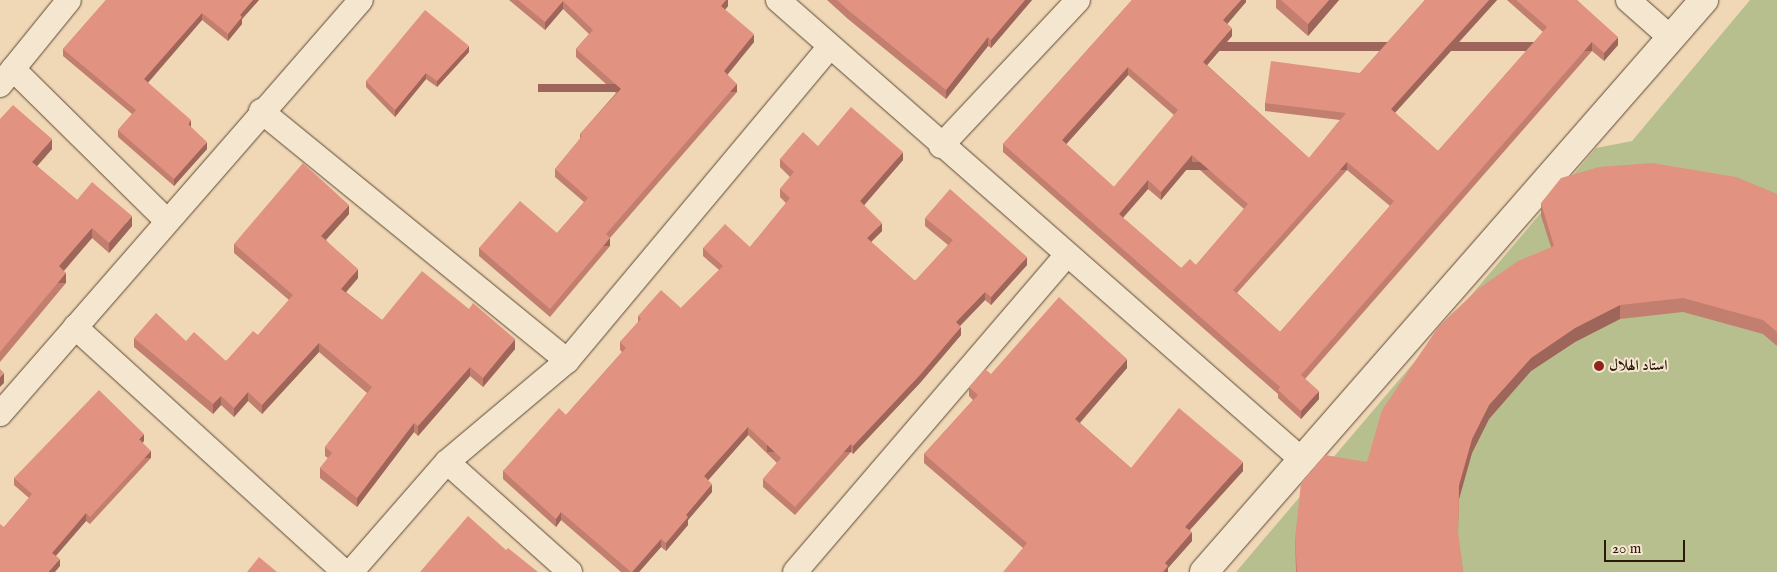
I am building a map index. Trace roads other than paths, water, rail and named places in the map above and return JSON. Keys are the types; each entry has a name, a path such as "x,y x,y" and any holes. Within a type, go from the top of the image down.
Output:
{"street":[{"path":"69,0 6,77 166,220"},
{"path":"0,414 261,111 361,0"},
{"path":"778,0 1066,256 1301,459"},
{"path":"941,146 1078,0"},
{"path":"1628,0 1671,38"},
{"path":"1204,572 1704,0"},
{"path":"351,572 447,462 567,361 830,46"},
{"path":"261,111 567,361"},
{"path":"795,572 1066,256"},
{"path":"75,327 344,572"},
{"path":"447,462 570,572"}],"place":[{"name":"استاد الهلال","path":"1599,366"}]}
